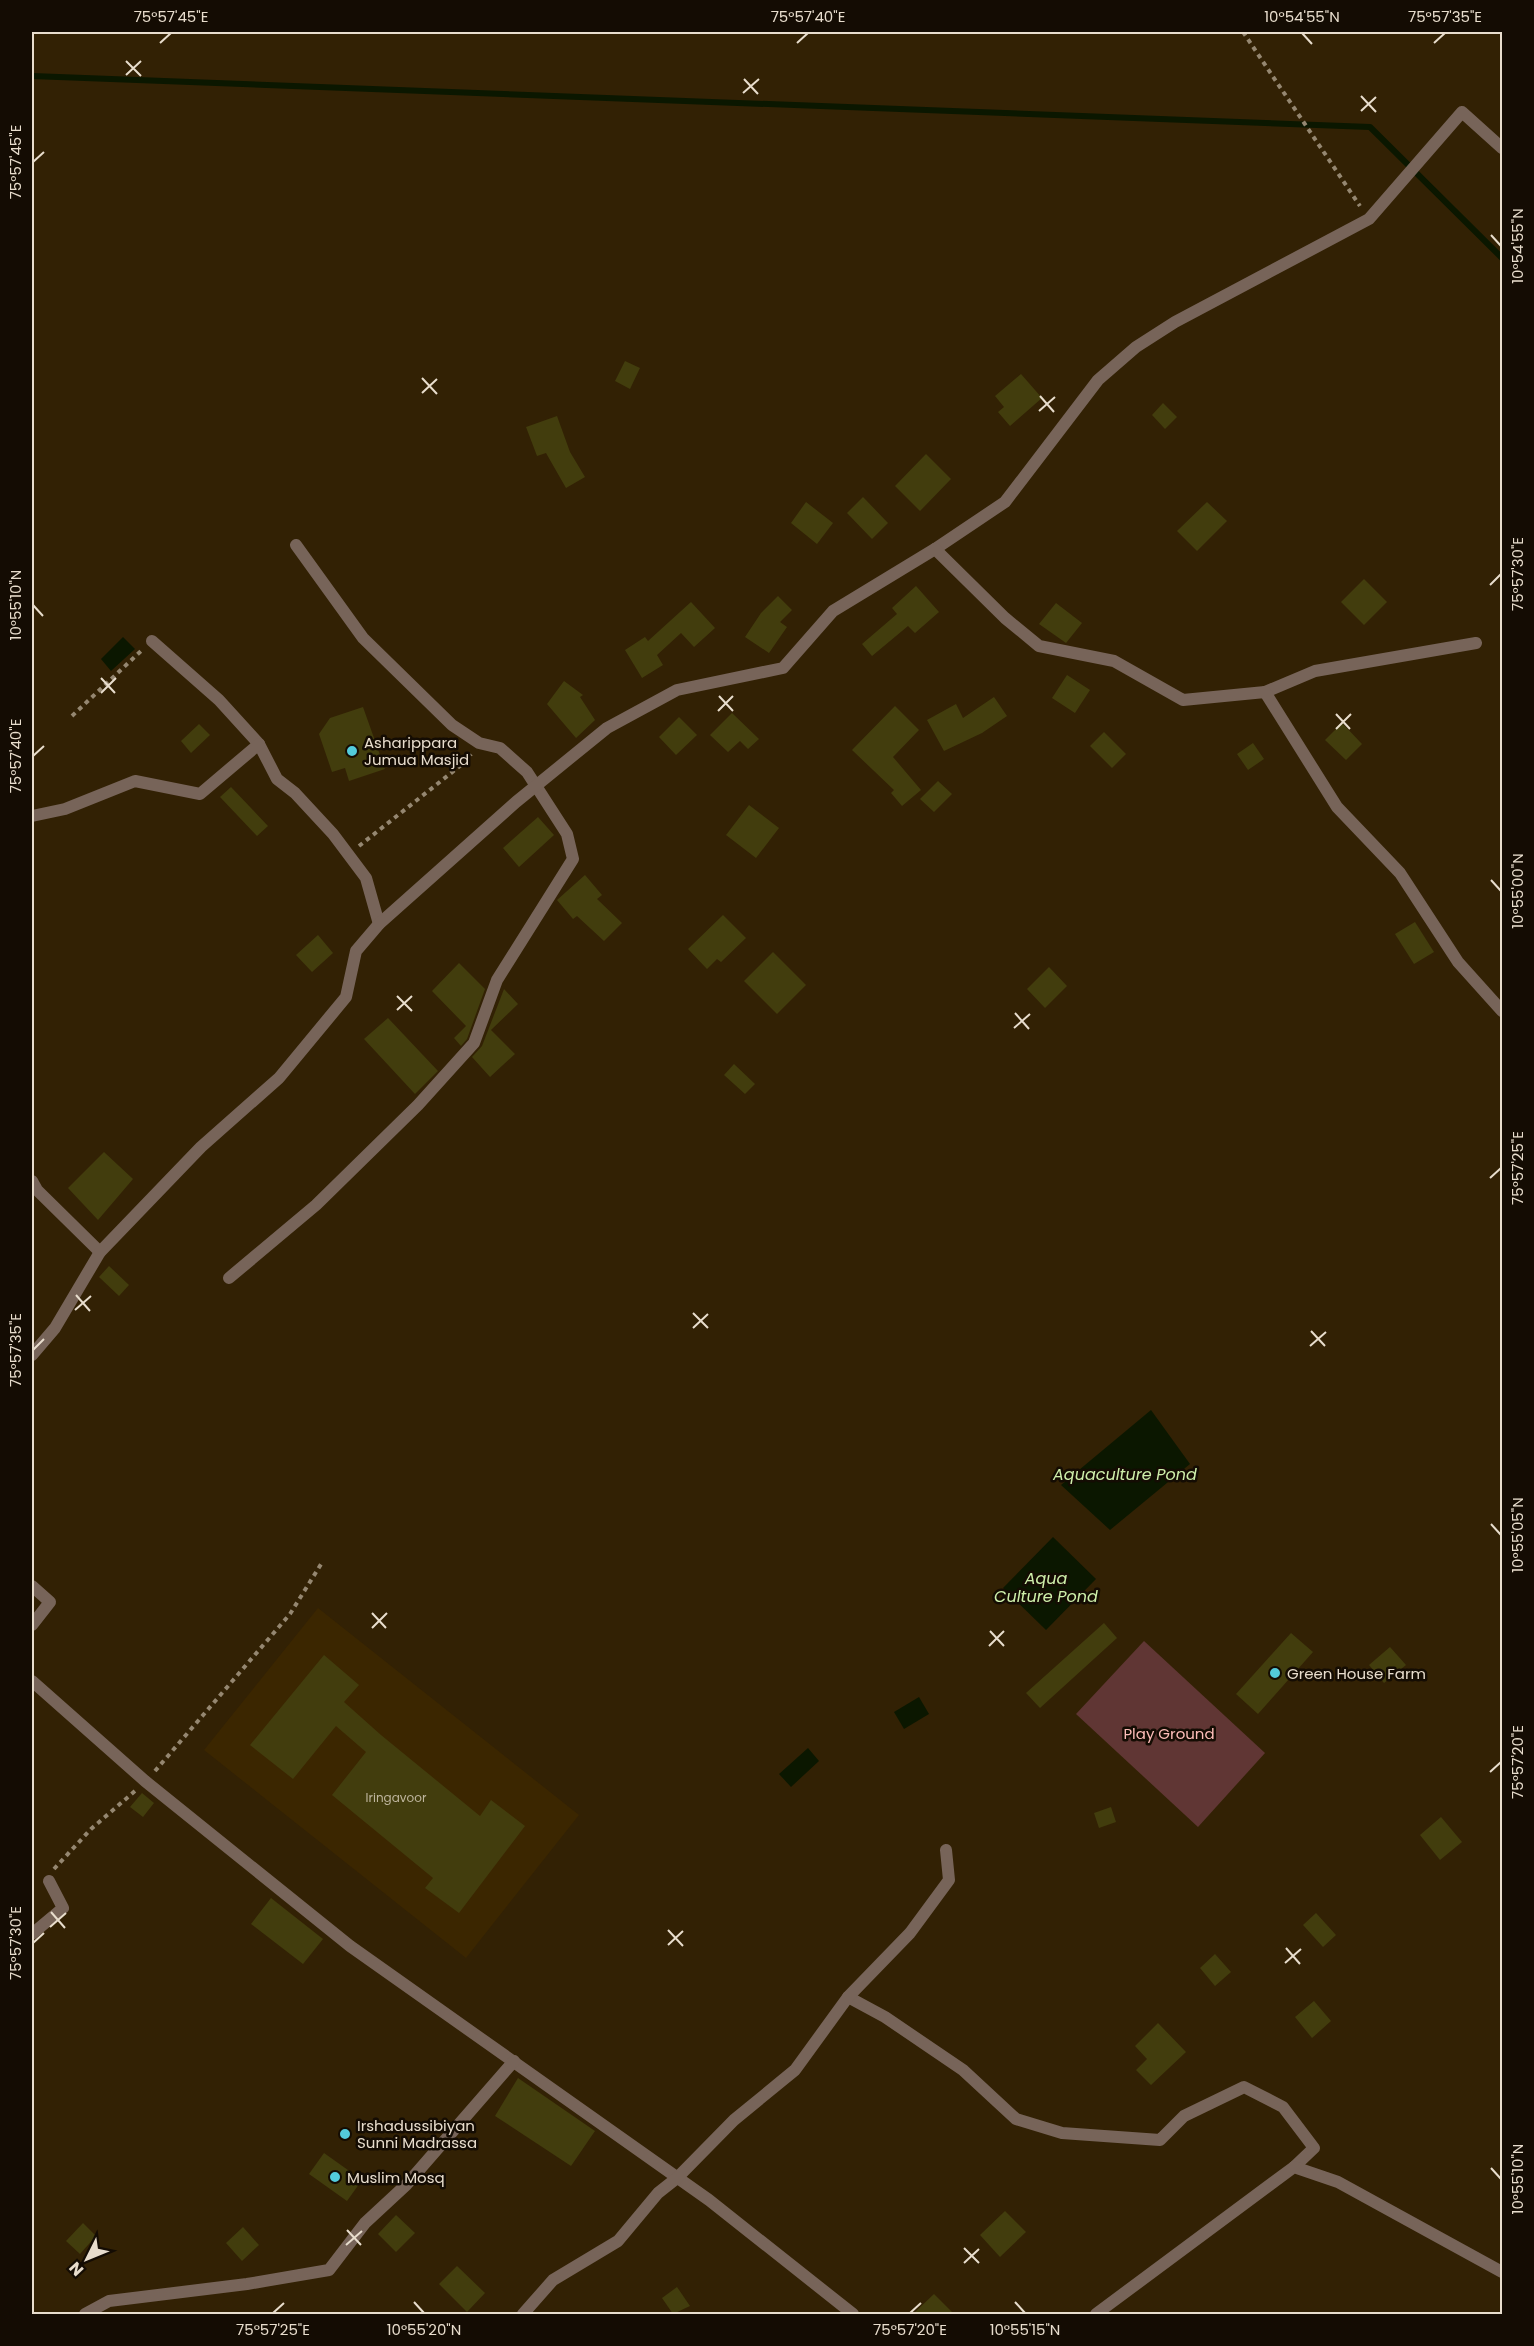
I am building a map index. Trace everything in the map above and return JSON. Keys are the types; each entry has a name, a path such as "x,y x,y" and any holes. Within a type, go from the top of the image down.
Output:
{"street":[{"path":"32,1355 55,1328 100,1252 201,1147 279,1078 346,997 356,951 379,924 535,786 608,728 677,690 783,668 832,611 935,549 1005,502 1098,380 1137,347 1175,322 1369,219 1462,112 1503,148"},
{"path":"229,1278 316,1205 418,1105 474,1042 497,980 573,859 567,834 527,772 500,748 480,743 452,725 363,638 296,545"},
{"path":"935,549 1005,618 1040,646 1114,661 1183,700 1265,692 1315,671 1476,643"},
{"path":"152,641 219,700 259,744 277,779 295,793 333,834 346,855 366,878 379,924"},
{"path":"1265,692 1337,807 1400,873 1458,962 1503,1011"},
{"path":"32,816 65,809 135,781 200,794 259,744"},
{"path":"32,1181 37,1190 100,1252"},
{"path":"32,1586 50,1602 32,1625"},
{"path":"32,1681 145,1781 350,1946 677,2178 816,2282 853,2314"},
{"path":"523,2314 553,2280 618,2241 658,2193 677,2178 734,2120 795,2070 848,1997 910,1933 950,1880 946,1850"},
{"path":"32,1934 63,1908 49,1881"},
{"path":"848,1997 885,2017 963,2070 1016,2119 1062,2133 1160,2140 1185,2115 1244,2087 1283,2108 1314,2148 1294,2167 1096,2314"},
{"path":"85,2314 109,2301 248,2284 329,2270 365,2223 406,2186 514,2061"},
{"path":"1294,2167 1338,2182 1503,2272"}],"path":[{"path":"1243,32 1369,219"},
{"path":"72,716 81,705 152,641"},
{"path":"346,855 465,762 480,743"},
{"path":"49,1881 56,1866 91,1829 145,1781 283,1623 323,1561"}],"shaded area":[{"path":"318,1608 579,1815 466,1958 204,1750"}],"green space":[{"name":"Play Ground","path":"1144,1641 1265,1753 1198,1827 1076,1714"}],"water":[{"path":"123,637 135,649 111,671 101,659"},
{"name":"Aquaculture Pond","path":"1151,1410 1190,1464 1110,1530 1061,1485"},
{"name":"Aqua Culture Pond","path":"1053,1537 1096,1579 1046,1630 1003,1588"},
{"path":"919,1697 929,1714 904,1729 894,1712"},
{"path":"808,1748 819,1761 791,1787 779,1774"}],"building":[{"path":"625,361 640,368 630,389 615,381"},
{"path":"1021,374 1042,398 1010,426 998,412 1004,407 995,396"},
{"path":"1163,403 1177,417 1165,429 1152,415"},
{"path":"557,416 570,452 585,477 566,488 546,453 537,456 526,427"},
{"path":"926,454 951,479 920,511 895,486"},
{"path":"863,497 888,523 872,539 847,513"},
{"path":"806,502 833,523 817,544 791,523"},
{"path":"1207,502 1227,521 1197,551 1177,531"},
{"path":"1364,579 1387,602 1364,625 1341,602"},
{"path":"916,586 939,612 915,633 908,626 872,656 862,644 897,614 892,608"},
{"path":"778,596 792,610 780,622 787,627 769,653 745,637 761,613"},
{"path":"691,602 715,628 694,647 681,633 657,655 663,665 642,678 625,650 645,637 648,641"},
{"path":"1056,603 1082,623 1066,643 1039,624"},
{"path":"1067,675 1090,690 1075,713 1052,698"},
{"path":"564,681 583,695 580,697 595,720 576,738 547,704"},
{"path":"994,697 1007,716 982,733 944,751 927,720 956,704 963,718"},
{"path":"895,706 919,730 893,757 921,790 902,806 891,793 894,790 852,750"},
{"name":"Asharippara Jumua Masjid","path":"363,707 385,769 349,781 345,768 332,772 319,734 330,718"},
{"path":"732,713 759,739 748,749 740,741 728,752 710,735"},
{"path":"679,717 697,735 676,755 659,737"},
{"path":"1342,723 1362,744 1346,760 1325,740"},
{"path":"199,724 210,735 191,753 181,741"},
{"path":"1104,732 1126,754 1112,768 1090,746"},
{"path":"1253,743 1264,759 1248,770 1237,754"},
{"path":"938,781 952,794 934,812 920,799"},
{"path":"231,787 268,826 257,836 220,797"},
{"path":"749,805 779,828 756,858 726,835"},
{"path":"538,817 554,835 519,867 503,848"},
{"path":"585,875 602,895 597,899 622,923 604,941 577,916 573,919 557,900"},
{"path":"723,915 746,938 721,962 717,959 707,969 688,949"},
{"path":"1415,922 1434,952 1414,964 1395,934"},
{"path":"318,935 333,953 312,972 296,955"},
{"path":"773,952 806,985 777,1014 744,981"},
{"path":"459,963 485,989 467,1039 461,1046 454,1038 466,1026 432,991"},
{"path":"1049,967 1067,986 1045,1008 1027,989"},
{"path":"504,989 518,1004 491,1030 515,1054 490,1077 472,1057 482,1046"},
{"path":"388,1018 438,1071 415,1094 364,1039"},
{"path":"734,1064 755,1084 745,1094 724,1075"},
{"path":"104,1152 133,1179 98,1220 68,1188"},
{"path":"109,1266 129,1285 119,1296 99,1277"},
{"path":"1104,1623 1117,1638 1040,1708 1026,1693"},
{"name":"Green House Farm","path":"1291,1633 1313,1652 1258,1714 1236,1694"},
{"path":"1390,1647 1406,1665 1384,1683 1369,1665"},
{"path":"324,1655 359,1685 344,1702 381,1735 480,1816 491,1800 525,1826 459,1913 425,1888 433,1878 332,1795 366,1752 336,1726 293,1779 250,1745"},
{"path":"142,1793 154,1803 143,1817 130,1807"},
{"path":"1111,1807 1116,1822 1099,1828 1094,1813"},
{"path":"1441,1817 1462,1842 1440,1860 1420,1835"},
{"path":"271,1898 323,1939 303,1964 251,1924"},
{"path":"1316,1913 1336,1935 1323,1947 1303,1925"},
{"path":"1215,1954 1231,1972 1215,1986 1200,1968"},
{"path":"1314,2001 1331,2021 1312,2038 1295,2017"},
{"path":"1158,2023 1186,2052 1151,2085 1136,2070 1147,2059 1135,2046"},
{"path":"518,2078 595,2131 571,2166 495,2116"},
{"name":"Muslim Mosq","path":"324,2153 362,2180 347,2201 309,2174"},
{"path":"1005,2211 1026,2232 1000,2257 980,2235"},
{"path":"396,2215 415,2233 396,2252 378,2234"},
{"path":"83,2223 96,2236 80,2254 66,2241"},
{"path":"243,2227 259,2245 242,2261 226,2243"},
{"path":"457,2266 485,2293 467,2312 439,2284"},
{"path":"677,2287 690,2306 673,2314 662,2298"},
{"path":"934,2294 954,2314 913,2314"}],"waterway":[{"path":"32,76 1370,127 1502,258"}],"place":[{"name":"Asharippara Jumua Masjid","path":"352,751"},
{"name":"Green House Farm","path":"1275,1673"},
{"name":"Irshadussibiyan Sunni Madrassa","path":"345,2134"},
{"name":"Muslim Mosq","path":"335,2177"}]}
